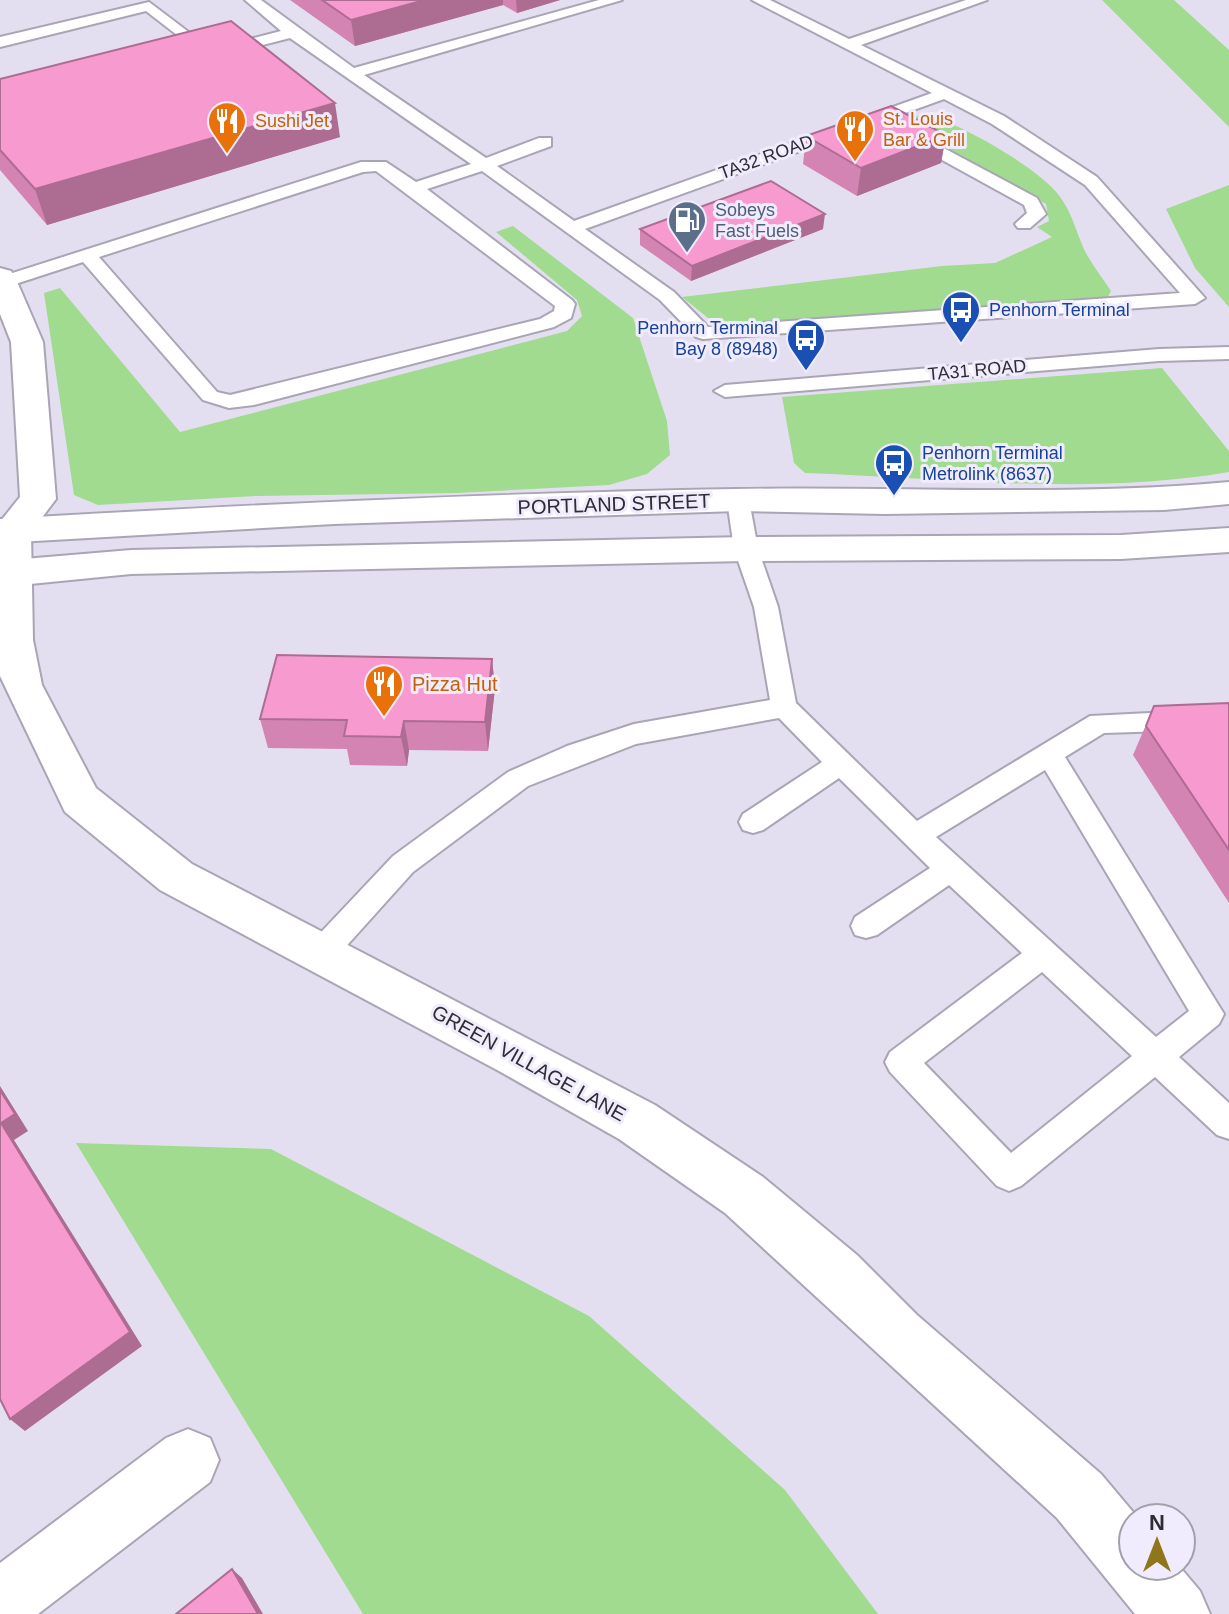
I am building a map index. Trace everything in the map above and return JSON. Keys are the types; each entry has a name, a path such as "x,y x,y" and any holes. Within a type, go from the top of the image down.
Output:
{"main road":[{"path":"1,281 27,342 38,499 6,547 131,562 746,549 1121,547 1229,540"},
{"name":"PORTLAND STREET","path":"6,547 290,514 738,500 900,503 1164,499 1229,493"},
{"name":"GREEN VILLAGE LANE","path":"6,547 13,640 22,685 80,800 176,877 637,1122 744,1195 837,1275 897,1335 1079,1496 1117,1542"},
{"path":"0,1603 188,1460"},
{"path":"1150,1582 1177,1614"}],"lane":[{"path":"252,0 292,33 354,73 667,296 703,333 1195,298 1091,181 998,120 759,0"},
{"path":"354,73 615,0"},
{"path":"846,45 980,0"},
{"path":"0,42 149,6 208,54 292,33"},
{"name":"TA32 ROAD","path":"573,227 944,94"},
{"path":"877,118 1031,202 1037,214 1024,224"},
{"path":"414,188 545,142"},
{"path":"1,281 361,167 380,166 414,188 565,304 564,314 547,323 229,402 210,396 87,255"},
{"name":"TA31 ROAD","path":"725,391 1159,355 1229,353"},
{"path":"738,500 746,549 766,607 784,707 915,836 1229,1124"},
{"path":"321,953 403,864 518,779 577,753 634,734 784,707"},
{"path":"915,836 1099,723 1229,719"},
{"path":"1044,953 901,1062 1009,1175 1208,1014 1050,755"},
{"path":"753,822 841,763"},
{"path":"866,926 951,869"}],"green space":[{"path":"1102,0 1174,0 1229,50 1229,127"},
{"path":"924,114 995,146 1032,170 1057,193 1071,215 1087,255 1111,291 1104,304 731,329 708,318 682,297 942,266 995,263 1052,237 1037,227 1049,221 1046,204 905,125 904,120"},
{"path":"1229,185 1229,307 1195,268 1166,209"},
{"path":"513,226 633,318 667,421 670,455 647,474 609,485 457,493 256,496 98,505 74,495 44,293 60,288 180,432 567,331 582,316 577,300 496,232"},
{"path":"1162,368 1229,451 1229,472 1124,483 1070,484 805,473 794,463 782,397"},
{"path":"76,1143 271,1149 589,1316 785,1490 878,1614 363,1614"}],"building":[{"path":"322,0 425,0 351,20"},
{"path":"231,21 335,103 35,189 0,150 0,79"},
{"path":"891,106 946,135 861,168 806,136"},
{"path":"771,181 825,214 692,266 640,229"},
{"path":"277,655 492,659 485,722 404,721 401,737 344,736 347,720 260,719"},
{"path":"1229,703 1229,850 1146,726 1154,706"},
{"path":"0,1090 15,1114 1,1123 130,1332 10,1419 0,1399"},
{"path":"232,1569 258,1614 176,1614"}],"place":[{"name":"Sushi Jet","path":"227,155"},
{"name":"St. Louis Bar & Grill","path":"855,163"},
{"name":"Sobeys Fast Fuels","path":"687,254"},
{"name":"Penhorn Terminal","path":"961,344"},
{"name":"Penhorn Terminal Bay 8 (8948)","path":"806,372"},
{"name":"Penhorn Terminal Metrolink (8637)","path":"894,497"},
{"name":"Pizza Hut","path":"384,718"}]}
